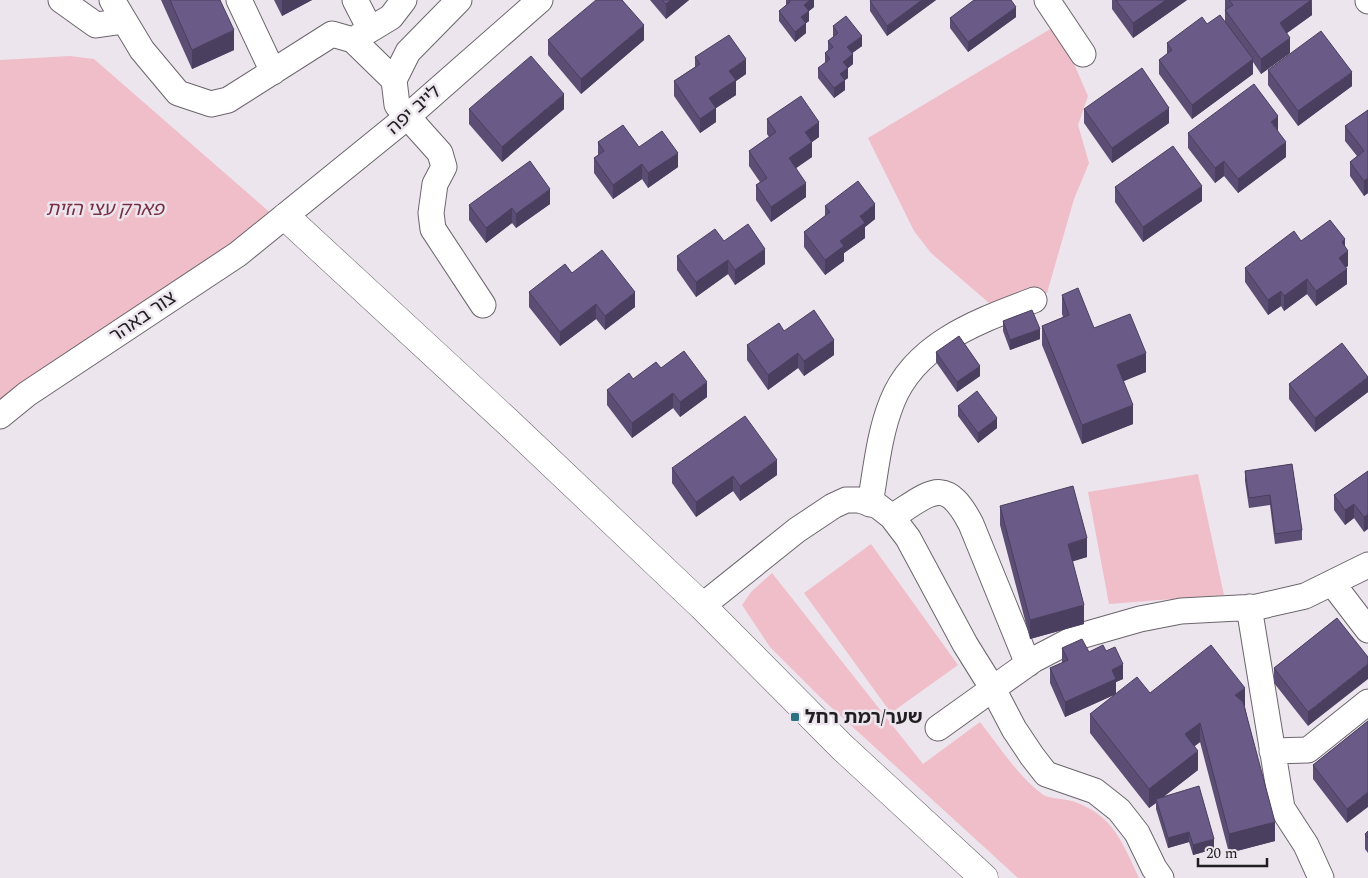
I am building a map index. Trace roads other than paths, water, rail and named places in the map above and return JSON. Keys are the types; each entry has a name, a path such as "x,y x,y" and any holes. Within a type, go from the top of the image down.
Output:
{"main road":[{"path":"286,217 702,606 842,746 984,878"}],"street":[{"path":"61,0 96,25 118,10 142,50 178,93 211,104 228,100 332,34 362,35 391,17 404,0"},
{"path":"239,0 273,72"},
{"path":"355,0 362,35 394,80 397,105 440,153 444,167 435,184 431,213 433,229 483,305"},
{"path":"394,80 408,52 459,0"},
{"path":"1047,0 1083,54"},
{"name":"לייב יפה","path":"286,217 407,117 529,4"},
{"name":"צור באהר","path":"0,416 27,394 238,254 286,217"},
{"path":"870,504 879,447 886,420 902,381 916,363 947,340 979,321 1034,300"},
{"path":"892,517 925,496 941,492 951,496 962,506 1028,664"},
{"path":"702,606 797,530 833,506 846,500 860,500 878,506 892,517 908,538 965,644 993,689 1014,729 1046,774 1095,791 1119,810 1137,833 1161,878"},
{"path":"938,728 1028,664 1077,637 1140,619 1181,611 1249,607 1305,596 1368,565"},
{"path":"1332,583 1368,630"},
{"path":"1249,607 1282,808 1306,845 1321,878"},
{"path":"1272,750 1308,750 1368,702"}],"place":[{"name":"שער/רמת רחל","path":"795,717"}],"park label":[{"name":"פארק עצי הזית","path":"105,209"}]}
